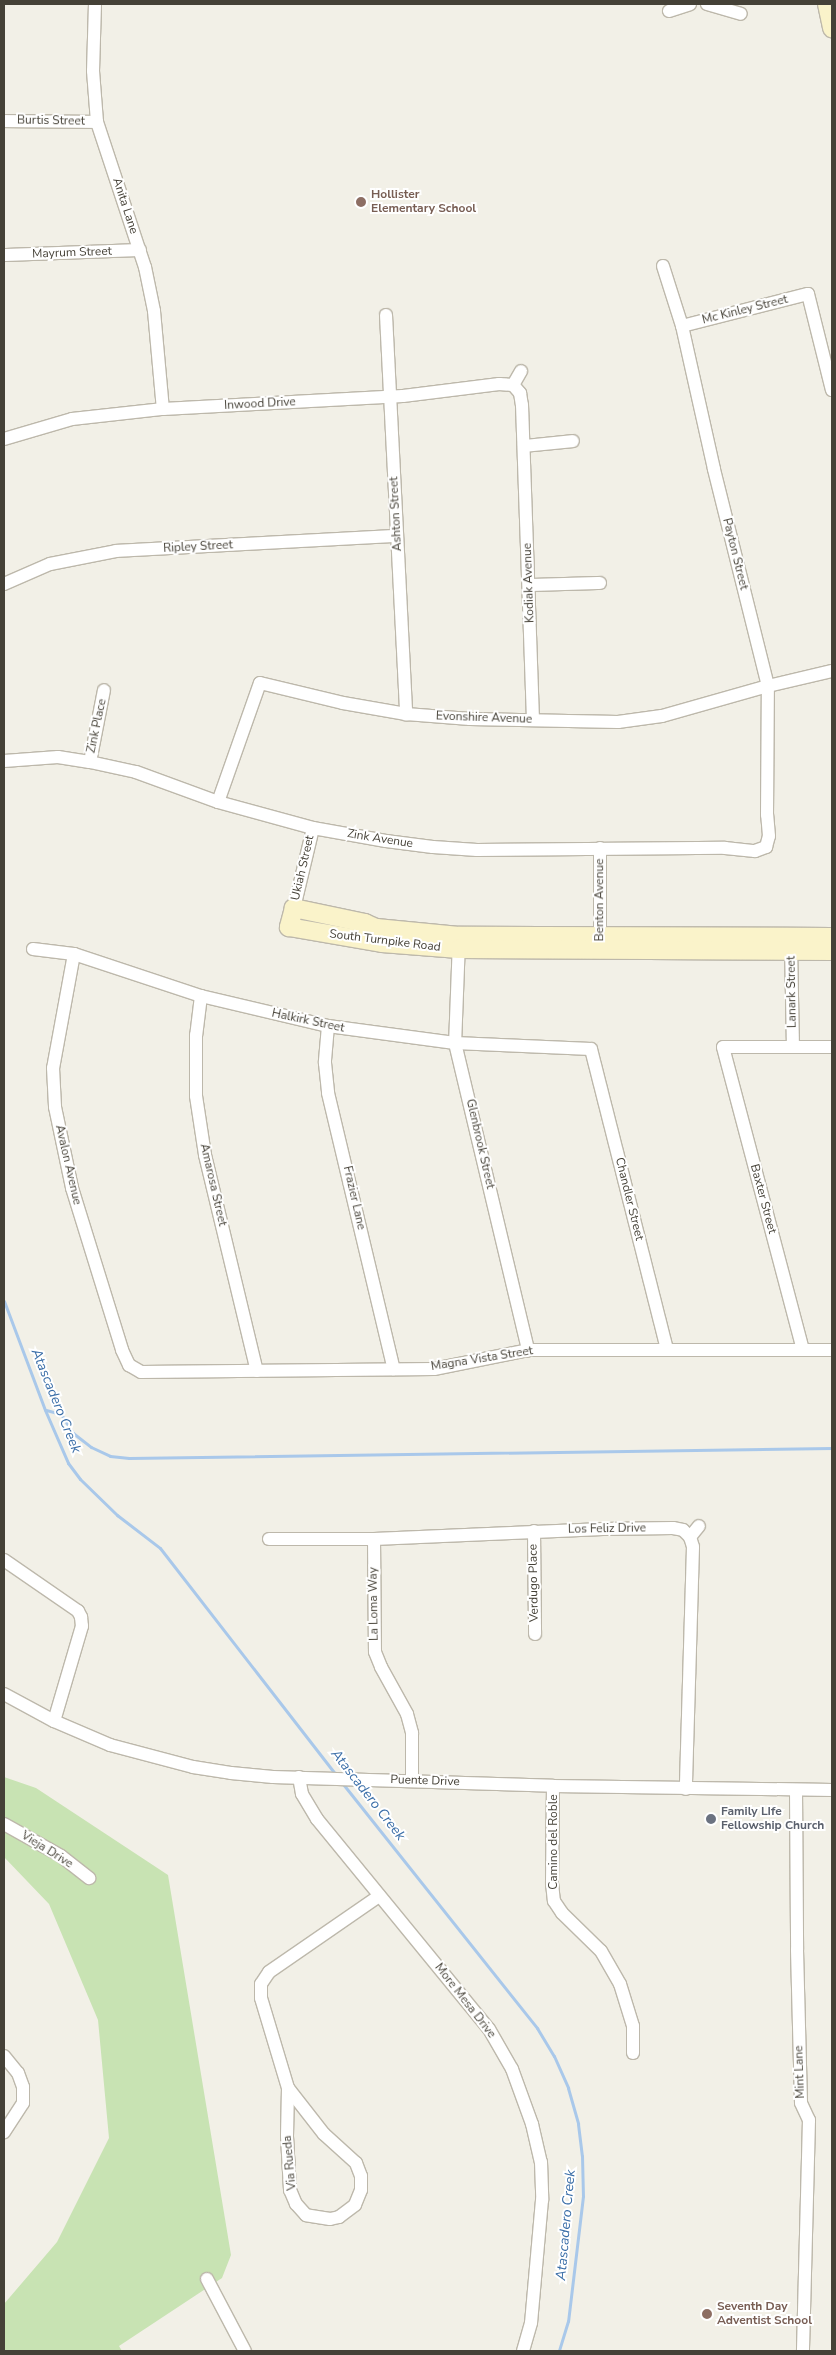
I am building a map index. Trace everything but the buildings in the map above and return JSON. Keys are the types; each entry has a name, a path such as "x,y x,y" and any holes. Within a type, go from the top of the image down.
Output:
{"street":[{"name":"Anita Lane","path":"95,4 93,71 97,122 145,267 154,311 163,410"},
{"path":"669,11 690,4"},
{"path":"707,4 742,14"},
{"path":"827,4 832,28"},
{"name":"Burtis Street","path":"4,121 97,122"},
{"name":"Mayrum Street","path":"4,255 140,250"},
{"name":"Payton Street","path":"663,266 682,326 714,469 768,686 767,815 769,836 766,847"},
{"name":"Mc Kinley Street","path":"682,326 808,294 832,390"},
{"name":"Ashton Street","path":"386,315 406,714"},
{"path":"515,386 521,371"},
{"name":"Inwood Drive","path":"4,439 72,420 163,410 391,397 500,384 515,386"},
{"name":"Kodiak Avenue","path":"515,386 522,404 533,720"},
{"path":"524,446 573,441"},
{"name":"Ripley Street","path":"4,584 50,564 116,551 398,536"},
{"path":"529,586 600,583"},
{"name":"Evonshire Avenue","path":"218,802 257,679 342,703 406,714 470,719 618,722 662,716 768,686 832,671"},
{"name":"Zink Place","path":"90,762 104,690"},
{"name":"Zink Avenue","path":"4,761 58,757 90,762 136,772 218,802 313,828 386,842 477,850 725,848 755,852 766,847"},
{"name":"Ukiah Street","path":"294,908 313,828"},
{"name":"Benton Avenue","path":"600,848 600,944"},
{"name":"South Turnpike Road","path":"294,908 289,927 382,944 791,944 832,937"},
{"name":"Glenbrook Street","path":"459,943 456,1044 528,1350"},
{"name":"South Turnpike Road","path":"791,944 832,951"},
{"name":"Lanark Street","path":"791,944 793,1047"},
{"name":"Halkirk Street","path":"33,949 74,954 201,996 328,1026 456,1044 590,1049"},
{"name":"Avalon Avenue","path":"74,954 53,1068 55,1107 72,1188 122,1350 134,1368"},
{"name":"Amarosa Street","path":"201,996 196,1035 196,1096 205,1155 257,1371"},
{"name":"Frazier Lane","path":"328,1026 325,1063 328,1093 394,1369"},
{"name":"Baxter Street","path":"793,1047 723,1047 803,1350"},
{"path":"793,1047 832,1047"},
{"name":"Chandler Street","path":"590,1049 667,1349"},
{"name":"Magna Vista Street","path":"134,1368 141,1372 434,1368 528,1350 832,1350"},
{"path":"686,1789 693,1547 690,1537 699,1526"},
{"name":"Los Feliz Drive","path":"269,1539 374,1539 534,1531 673,1528 683,1530 690,1537"},
{"name":"Verdugo Place","path":"534,1531 535,1634"},
{"name":"La Loma Way","path":"374,1539 375,1652 381,1667 408,1714 412,1733 412,1780"},
{"path":"4,1560 78,1611 82,1617 82,1626 54,1721"},
{"name":"Puente Drive","path":"4,1694 54,1721 110,1745 193,1767 231,1773 349,1780 412,1780 553,1786 832,1790"},
{"name":"More Mesa Drive","path":"299,1777 302,1794 317,1820 489,2029 512,2070 532,2124 541,2162 542,2200 531,2323 523,2351"},
{"name":"Camino del Roble","path":"553,1786 552,1883 554,1901 562,1913 601,1951 620,1984 633,2026 633,2053"},
{"name":"Mint Lane","path":"796,1790 796,1950 801,2103 809,2120 803,2351"},
{"name":"Vieja Drive","path":"4,1824 61,1856 88,1878"},
{"name":"Via Rueda","path":"288,2088 324,2134 356,2163 361,2176 361,2190 355,2205 339,2216 330,2219 306,2215 296,2204 290,2190 287,2136 288,2088 261,1998 261,1984 269,1972 379,1896"},
{"path":"4,2056 18,2073 23,2088 23,2103 4,2132"},
{"path":"206,2279 245,2351"}],"green space":[{"path":"4,1777 36,1788 168,1875 231,2255 222,2278 119,2346 122,2351 4,2351 4,2304 57,2242 109,2138 98,2020 49,1904 4,1857"}],"waterway":[{"name":"Atascadero Creek","path":"4,1301 45,1410 68,1463 80,1479 117,1515 160,1548 336,1775"},
{"path":"46,1410 61,1414 73,1433 91,1447 110,1456 129,1458 832,1448"},
{"name":"Atascadero Creek","path":"343,1784 537,2028 554,2056 568,2088 578,2124 582,2156 583,2196 568,2321 559,2351"}],"place":[{"name":"Hollister Elementary School","path":"361,202"},
{"name":"Family LIfe Fellowship Church","path":"711,1819"},
{"name":"Seventh Day Adventist School","path":"707,2314"}]}
